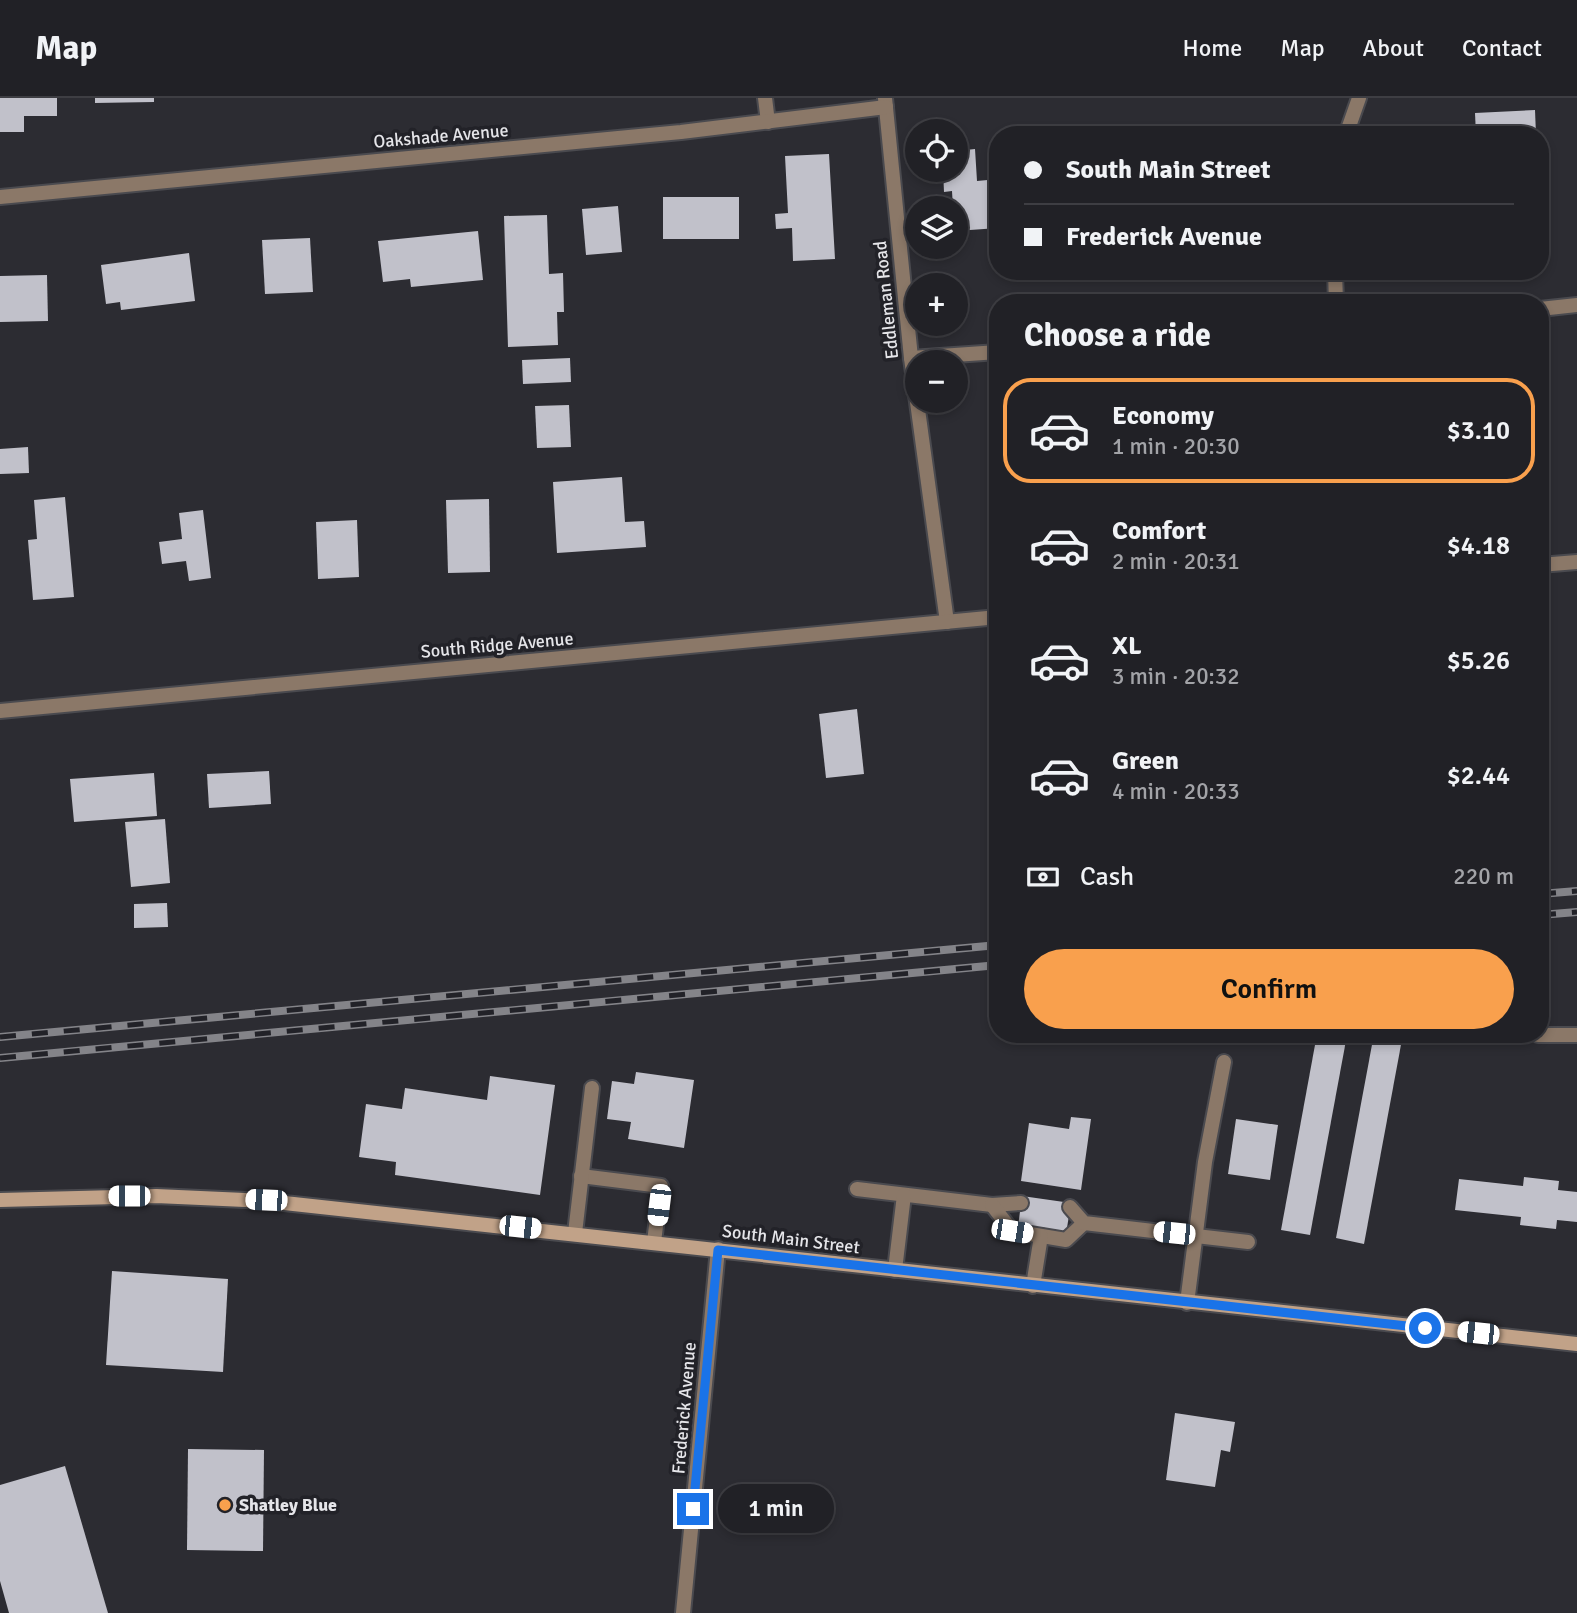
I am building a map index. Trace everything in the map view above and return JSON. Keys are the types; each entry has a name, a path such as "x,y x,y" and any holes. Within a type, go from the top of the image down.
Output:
{"main road":[{"name":"South Main Street","path":"0,1200 156,1196 266,1200 1577,1344"}],"street":[{"path":"765,98 768,122"},
{"path":"1349,126 1359,98"},
{"name":"Oakshade Avenue","path":"0,197 667,134 768,122 886,103"},
{"name":"Eddleman Road","path":"886,103 910,350"},
{"path":"1549,308 1577,305"},
{"path":"968,354 989,353"},
{"name":"Eddleman Road","path":"918,413 947,622"},
{"path":"1549,564 1577,562"},
{"name":"South Ridge Avenue","path":"0,711 989,618"},
{"path":"1549,1035 1577,1035"},
{"path":"1187,1303 1205,1162 1224,1062"},
{"path":"575,1233 592,1088"},
{"path":"581,1176 661,1186 654,1242"},
{"path":"857,1189 992,1205 1021,1203"},
{"path":"895,1270 904,1195"},
{"path":"992,1205 1012,1231 1066,1240 1084,1223"},
{"path":"1070,1208 1084,1223 1248,1242"},
{"path":"1033,1286 1041,1236"},
{"name":"Frederick Avenue","path":"683,1613 718,1250"}],"building":[{"path":"0,98 57,98 57,116 24,116 24,132 0,132"},
{"path":"95,98 154,98 154,102 95,103"},
{"path":"1535,110 1536,126 1476,126 1475,113"},
{"path":"975,149 977,181 989,180 989,229 968,230 968,196 952,196 952,191 944,192 944,182 968,182 968,150"},
{"path":"829,154 835,259 793,261 792,228 776,229 775,214 788,213 785,156"},
{"path":"663,197 739,197 739,239 663,239"},
{"path":"618,206 622,252 586,255 582,209"},
{"path":"547,215 549,274 563,273 564,312 557,312 558,345 508,347 504,216"},
{"path":"478,231 483,280 411,287 410,279 383,282 378,241"},
{"path":"310,238 313,292 265,294 262,240"},
{"path":"189,253 195,301 121,310 120,302 106,304 101,265"},
{"path":"47,275 48,321 0,322 0,276"},
{"path":"570,358 571,382 523,384 522,360"},
{"path":"569,405 571,447 537,448 535,406"},
{"path":"28,447 29,473 0,474 0,449"},
{"path":"622,477 625,522 644,521 646,547 557,553 553,482"},
{"path":"65,497 74,597 33,600 28,540 37,539 34,500"},
{"path":"489,499 490,572 448,573 446,500"},
{"path":"203,510 211,578 189,581 186,561 162,564 159,542 182,539 179,513"},
{"path":"357,520 359,577 318,579 316,522"},
{"path":"857,709 864,774 826,778 819,714"},
{"path":"269,771 271,804 209,808 207,774"},
{"path":"154,773 157,816 74,822 70,779"},
{"path":"165,819 170,883 131,887 125,822"},
{"path":"167,903 168,927 134,928 134,904"},
{"path":"1315,1043 1346,1043 1310,1235 1281,1230"},
{"path":"1372,1043 1401,1043 1364,1244 1336,1238"},
{"path":"636,1072 694,1080 684,1148 628,1139 631,1122 607,1119 612,1081 634,1084"},
{"path":"490,1076 555,1085 540,1195 395,1175 396,1162 359,1157 366,1104 402,1109 405,1088 487,1100"},
{"path":"1071,1117 1091,1119 1081,1190 1021,1181 1029,1123 1069,1129"},
{"path":"1236,1119 1278,1125 1270,1180 1228,1174"},
{"path":"1524,1177 1559,1181 1558,1190 1577,1192 1577,1222 1557,1220 1556,1229 1520,1225 1521,1217 1455,1210 1459,1179 1523,1186"},
{"path":"1022,1196 1071,1203 1066,1234 1018,1227"},
{"path":"112,1271 228,1279 223,1372 106,1365"},
{"path":"1175,1413 1235,1422 1230,1452 1221,1450 1215,1487 1166,1480"},
{"name":"Shatley Blue","path":"188,1449 264,1450 263,1551 187,1550"},
{"path":"65,1466 108,1613 9,1613 0,1581 0,1485"}],"railway":[{"path":"1549,893 1577,891"},
{"path":"1549,914 1577,912"},
{"path":"0,1037 989,946"},
{"path":"0,1058 989,966"}],"place":[{"name":"Shatley Blue","path":"225,1505"}],"route":[{"path":"693,1509 718,1250 1425,1328"}]}
